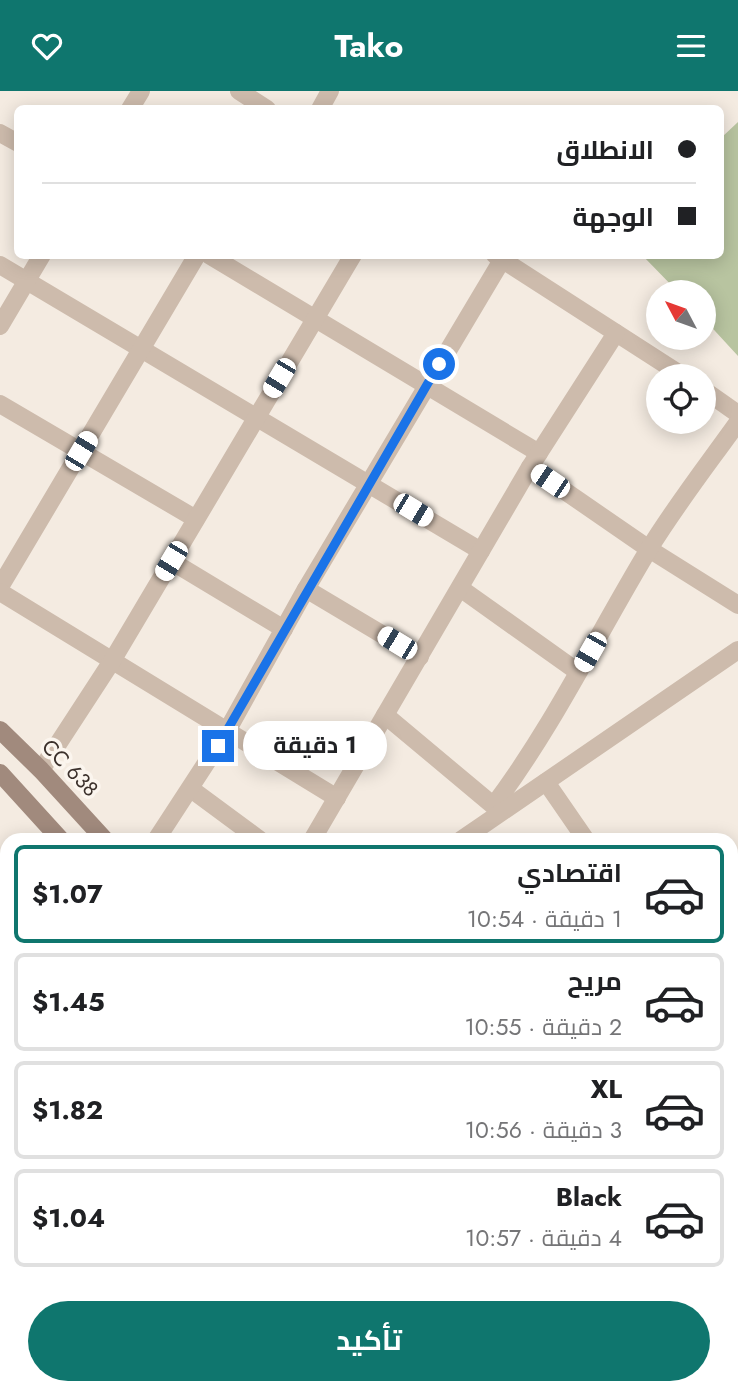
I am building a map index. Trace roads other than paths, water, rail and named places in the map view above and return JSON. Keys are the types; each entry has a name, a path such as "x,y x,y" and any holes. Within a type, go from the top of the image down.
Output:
{"main road":[{"name":"CC 638","path":"0,730 99,833"},
{"path":"0,772 55,833"}],"street":[{"path":"239,91 261,105"},
{"path":"0,326 40,259"},
{"path":"195,259 0,590 337,798"},
{"path":"216,259 426,385 534,460 649,549 738,605"},
{"path":"41,770 112,661 351,259"},
{"path":"161,833 226,731 498,259"},
{"path":"501,259 664,364"},
{"path":"0,265 481,551"},
{"path":"316,833 534,460 616,333"},
{"path":"716,398 738,414"},
{"path":"0,404 196,519"},
{"path":"497,809 649,549 738,422"},
{"path":"171,561 284,629"},
{"path":"460,588 578,672"},
{"path":"306,589 420,657"},
{"path":"469,833 497,809 546,782 738,650"},
{"path":"386,715 497,809"},
{"path":"546,782 581,833"},
{"path":"191,789 251,833"}]}
